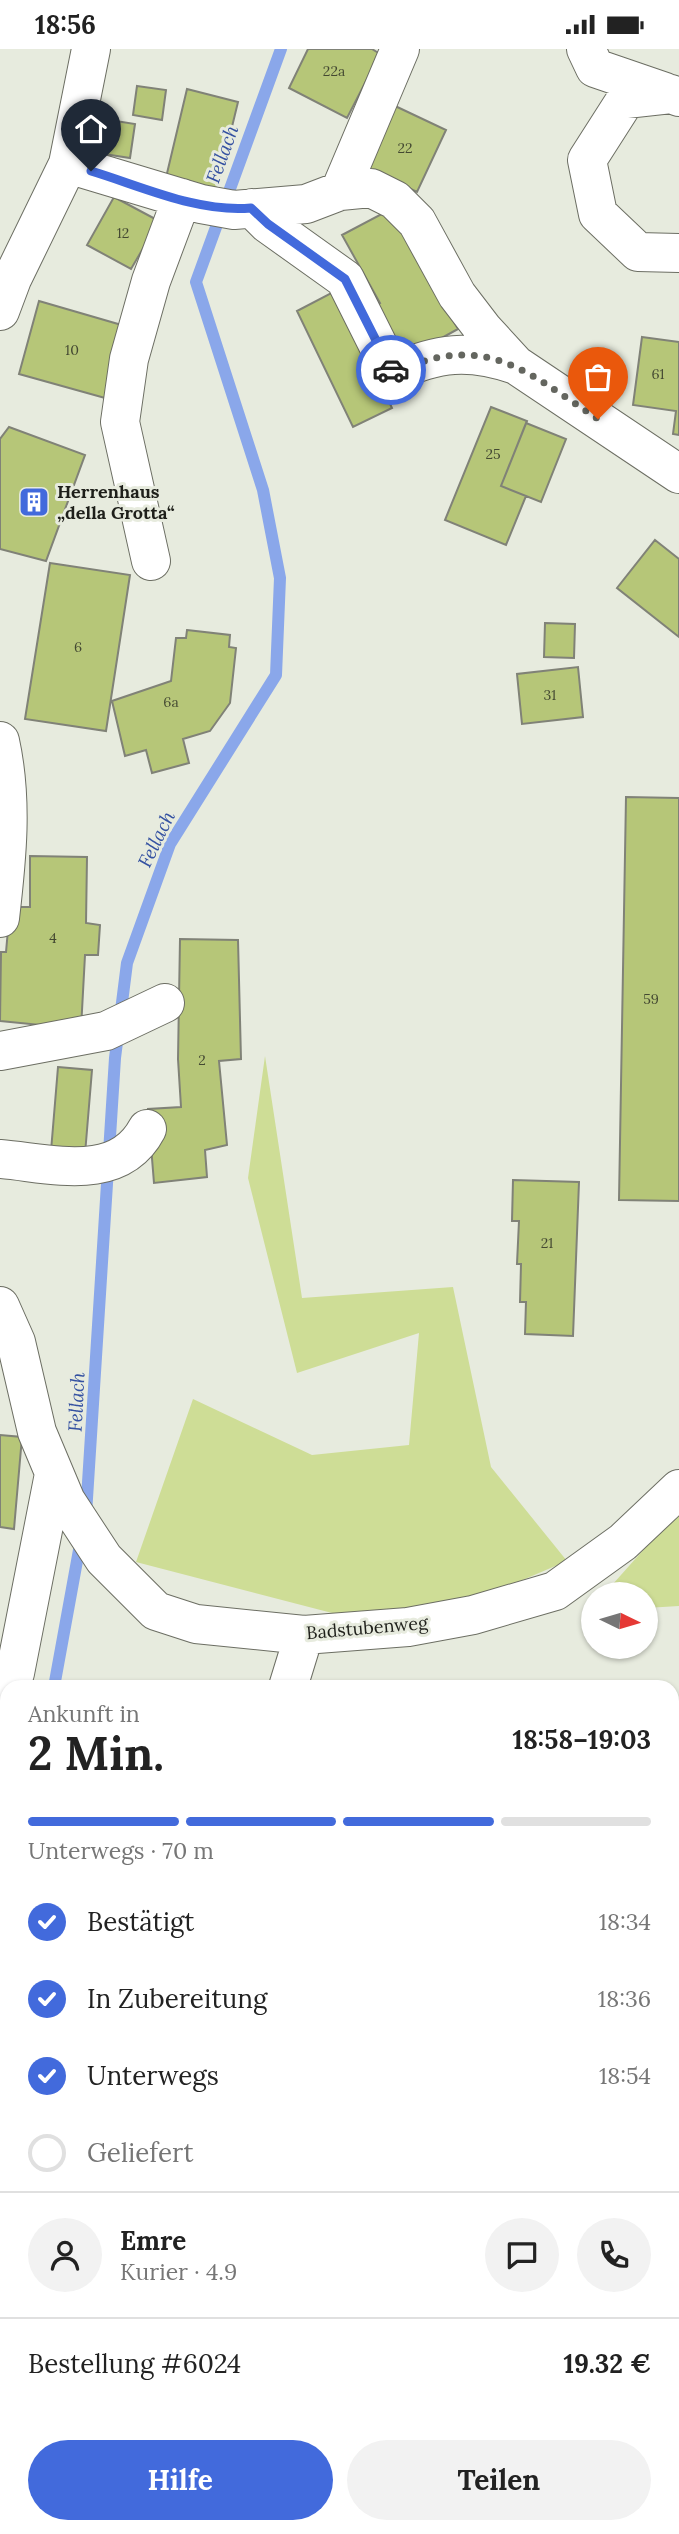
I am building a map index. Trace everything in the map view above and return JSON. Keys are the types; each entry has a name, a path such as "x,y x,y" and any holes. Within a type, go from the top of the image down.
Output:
{"street":[{"path":"4,290 68,164 91,49"},
{"path":"340,191 400,49"},
{"path":"586,49 595,68 675,95"},
{"path":"675,95 626,99 587,160 598,214 638,252 679,253"},
{"path":"68,164 217,205 268,224 345,279 392,373 442,355 468,353 516,365"},
{"path":"151,561 120,422 129,359 151,281 217,205 306,204 340,191 371,188 402,207 417,222 457,295 516,365 679,474"},
{"path":"0,741 8,803 7,854 0,918"},
{"path":"0,1051 134,1017"},
{"path":"0,1159 106,1163 142,1139 147,1129"},
{"name":"Badstubenweg","path":"0,1306 16,1342 37,1432 60,1488 104,1559 156,1611 196,1623 304,1635 408,1627 473,1615 555,1591 623,1542 679,1489"},
{"path":"10,1680 60,1488"},
{"path":"290,1680 304,1635"}],"green space":[{"path":"265,1056 302,1298 453,1287 491,1467 567,1561 499,1590 359,1620 136,1562 193,1399 312,1455 409,1445 419,1333 297,1373 248,1178"},
{"path":"679,1510 679,1606 658,1607 658,1582 615,1582"}],"building":[{"path":"308,49 372,49 380,54 347,118 289,88"},
{"path":"137,86 166,90 162,120 133,115"},
{"path":"187,89 238,102 215,197 164,186"},
{"path":"393,105 446,130 417,192 364,167"},
{"path":"91,117 135,124 130,158 85,151"},
{"path":"114,197 159,221 131,269 87,245"},
{"path":"391,209 458,329 400,361 371,308 380,303 342,235"},
{"path":"337,290 392,408 353,427 297,311"},
{"path":"39,301 125,326 105,398 19,374"},
{"path":"642,337 679,342 679,435 673,434 676,411 633,405"},
{"path":"491,407 527,421 501,486 526,496 506,545 445,520"},
{"path":"526,423 566,439 541,502 501,486"},
{"name":"Herrenhaus „della Grotta“","path":"9,427 85,455 46,561 0,549 0,439"},
{"path":"655,540 679,559 679,637 617,588"},
{"path":"50,563 130,575 106,731 25,719"},
{"path":"545,623 575,624 574,658 544,657"},
{"path":"187,630 230,635 229,647 236,648 230,703 210,731 183,739 189,763 152,773 146,750 125,756 112,701 171,681 176,638 186,638"},
{"path":"578,667 583,717 522,724 517,674"},
{"path":"626,797 679,798 679,1201 619,1200"},
{"path":"30,856 87,857 86,923 100,925 98,955 85,955 81,1029 0,1021 1,952 6,952 10,907 30,907"},
{"path":"180,939 238,940 241,1059 219,1061 227,1145 205,1150 207,1177 154,1183 148,1109 181,1107 178,1059"},
{"path":"58,1067 92,1070 85,1154 51,1151"},
{"path":"513,1180 579,1182 573,1336 525,1334 526,1302 520,1302 521,1264 517,1264 519,1221 512,1221"},
{"path":"0,1435 22,1437 14,1529 0,1527"}],"waterway":[{"name":"Fellach","path":"86,1514 115,1058 127,963 170,844 276,675 280,578 263,490 196,282 281,49"},
{"name":"Fellach","path":"55,1680 81,1539"}],"way so far":[{"path":"391,370 392,373 442,355 468,353 492,357 516,365 598,419"}],"place":[{"name":"Herrenhaus „della Grotta“","path":"34,502"}],"route":[{"path":"91,171 201,204 234,210 251,208 268,224 345,279 391,370"}]}
